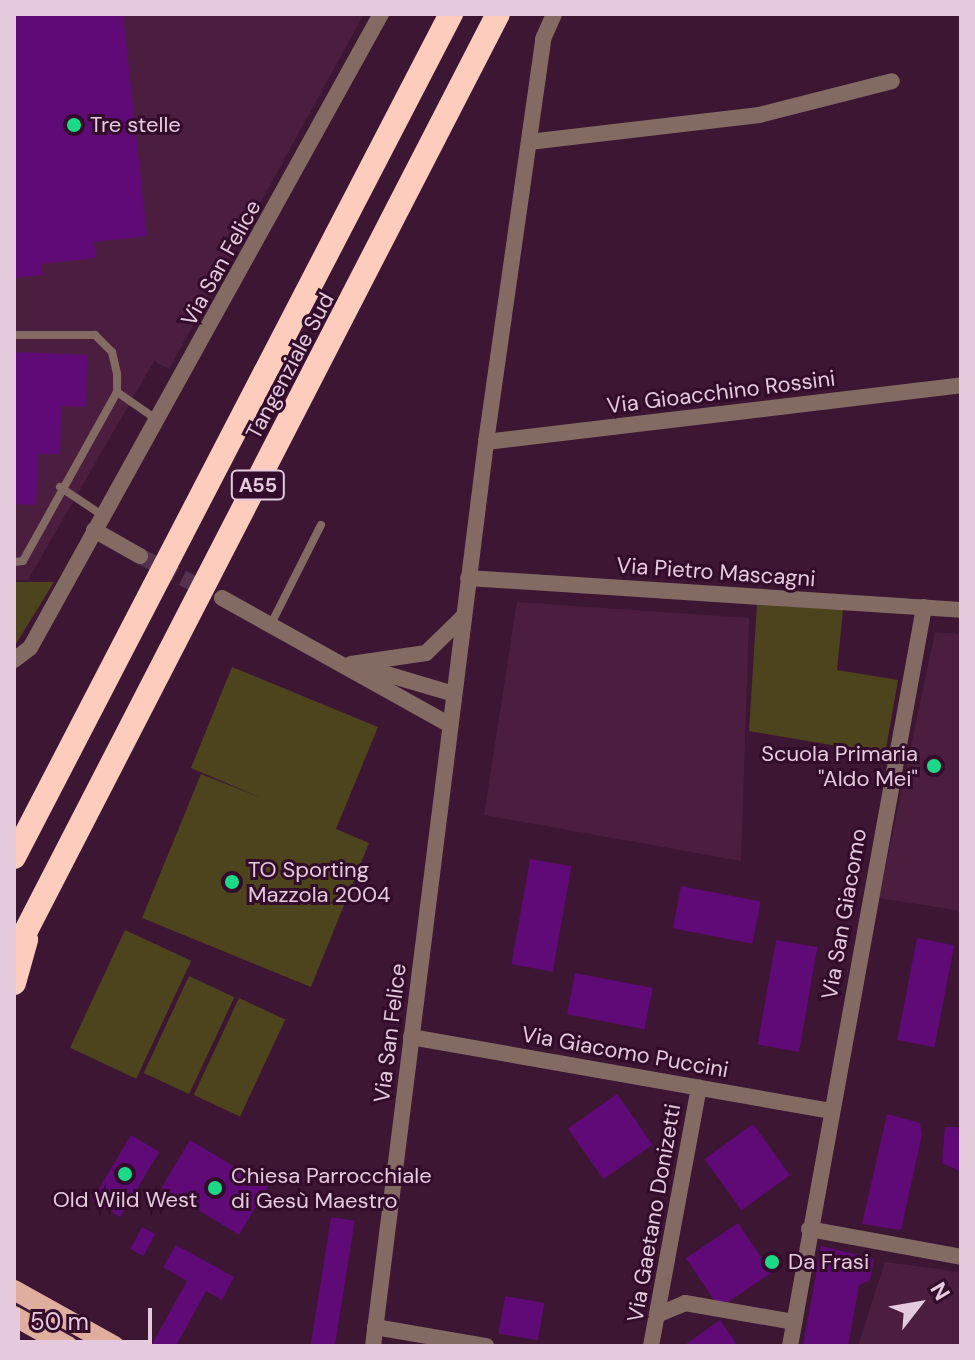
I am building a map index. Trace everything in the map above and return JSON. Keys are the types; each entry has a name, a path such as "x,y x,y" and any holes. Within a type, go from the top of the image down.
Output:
{"highway":[{"name":"Tangenziale Sud","path":"14,857 451,14"},
{"name":"Tangenziale Sud","path":"14,954 498,14"},
{"path":"14,983 32,921"}],"main road":[{"path":"14,1290 114,1346"},
{"path":"14,1316 68,1346"}],"street":[{"name":"Via San Felice","path":"14,660 30,648 381,14"},
{"name":"Via San Felice","path":"373,1346 486,442 529,142 554,14"},
{"path":"529,142 759,115 892,81"},
{"name":"Via Gioacchino Rossini","path":"486,442 961,385"},
{"path":"98,522 140,556"},
{"name":"Via Pietro Mascagni","path":"468,578 961,610"},
{"path":"222,598 348,664 450,725"},
{"name":"Via San Giacomo","path":"790,1346 924,607"},
{"path":"348,664 398,663 426,653 464,615"},
{"path":"348,664 454,694"},
{"name":"Via Giacomo Puccini","path":"411,1037 831,1111"},
{"name":"Via Gaetano Donizetti","path":"651,1346 699,1087"},
{"path":"809,1229 961,1257"},
{"path":"657,1315 685,1303 794,1322"},
{"path":"375,1327 486,1346"}],"lane":[{"path":"14,335 95,335 112,352 117,392 60,487 23,561 14,562"},
{"path":"117,392 157,420"},
{"path":"60,487 98,522"},
{"path":"271,624 321,525"}],"shaded area":[{"path":"14,14 364,14 169,369 154,361 28,580 14,580"},
{"path":"14,582 54,582 14,647"},
{"path":"517,602 749,618 741,861 484,815"},
{"path":"757,604 843,610 837,670 898,680 885,754 749,731"},
{"name":"Scuola Primaria \"Aldo Mei\"","path":"935,632 961,634 961,911 879,898"},
{"path":"232,667 378,727 336,829 369,843 311,987 142,918 201,774 262,798 191,768"},
{"path":"125,930 191,961 136,1079 70,1048"},
{"path":"189,976 234,997 189,1094 144,1073"},
{"path":"239,998 285,1020 240,1117 194,1095"},
{"path":"885,1262 961,1272 961,1346 858,1346"}],"building":[{"name":"Tre stelle","path":"14,14 123,14 147,236 94,242 96,258 41,264 43,275 14,278"},
{"path":"14,352 87,355 86,407 61,406 60,454 38,454 36,505 14,504"},
{"path":"530,859 571,866 553,972 511,964"},
{"path":"681,886 761,901 752,944 673,928"},
{"path":"917,938 954,945 934,1047 897,1040"},
{"path":"776,940 817,947 799,1052 758,1044"},
{"path":"575,973 653,988 645,1029 567,1014"},
{"path":"617,1094 653,1145 603,1179 568,1128"},
{"path":"887,1114 920,1123 922,1135 901,1230 862,1224"},
{"path":"753,1124 790,1175 741,1210 704,1159"},
{"path":"945,1127 961,1127 961,1172 942,1163"},
{"path":"131,1135 159,1152 120,1217 92,1200"},
{"name":"Chiesa Parrocchiale di Gesù Maestro","path":"190,1140 268,1187 239,1235 161,1188"},
{"path":"331,1217 355,1221 335,1346 311,1345"},
{"path":"738,1223 772,1273 719,1308 686,1258"},
{"path":"142,1227 155,1234 144,1256 130,1249"},
{"path":"176,1245 234,1277 222,1300 206,1291 176,1346 151,1346 187,1281 163,1267"},
{"path":"821,1246 874,1259 870,1280 859,1285 848,1346 803,1346"},
{"path":"505,1296 544,1303 538,1340 498,1333"},
{"path":"720,1320 738,1346 683,1346"}],"tunnel":[{"path":"140,556 210,592"}],"place":[{"name":"Tre stelle","path":"74,125"},
{"name":"Scuola Primaria \"Aldo Mei\"","path":"934,766"},
{"name":"TO Sporting Mazzola 2004","path":"232,882"},
{"name":"Old Wild West","path":"125,1174"},
{"name":"Chiesa Parrocchiale di Gesù Maestro","path":"215,1188"},
{"name":"Da Frasi","path":"772,1262"}]}
